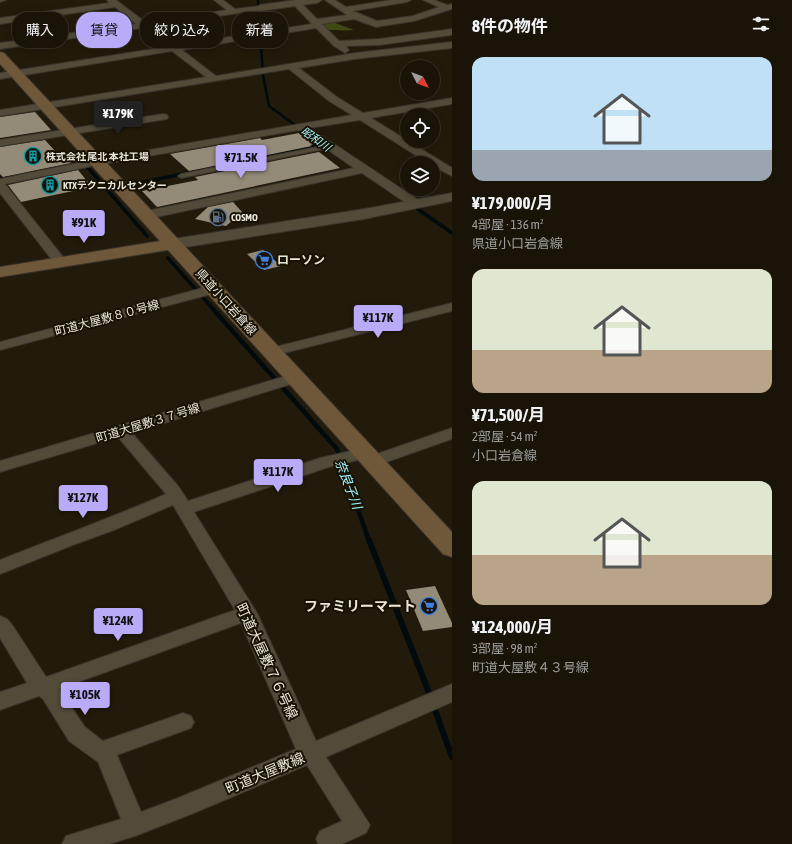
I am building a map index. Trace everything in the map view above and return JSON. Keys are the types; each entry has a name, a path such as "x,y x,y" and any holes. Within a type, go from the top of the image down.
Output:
{"main road":[{"name":"県道小口岩倉線","path":"0,56 147,215 180,243 214,289 452,548"},
{"path":"0,272 180,243"}],"street":[{"path":"218,0 234,12 317,0"},
{"path":"329,0 355,16 376,24 414,18 449,6"},
{"path":"344,10 407,0"},
{"path":"426,0 449,6"},
{"path":"0,21 114,2 140,22"},
{"path":"296,3 337,44 355,56"},
{"path":"224,40 355,16"},
{"path":"0,46 140,26"},
{"path":"337,44 379,42 452,32"},
{"path":"0,113 355,56 452,45"},
{"path":"0,76 174,48 213,78"},
{"path":"291,66 333,99 452,173"},
{"path":"0,177 452,101"},
{"path":"0,143 163,116"},
{"path":"297,127 412,205"},
{"path":"0,182 95,160"},
{"path":"147,215 361,170"},
{"path":"0,185 61,262"},
{"path":"180,243 364,214 452,197"},
{"name":"町道大屋敷８０号線","path":"0,346 214,289"},
{"path":"272,352 452,307"},
{"name":"町道大屋敷３７号線","path":"0,466 122,431 296,378"},
{"name":"町道大屋敷７６号線","path":"122,431 180,503 247,613 304,742 312,752 358,825 328,839 330,844"},
{"path":"0,567 67,540 180,503 326,462 346,458 368,457 452,433"},
{"path":"0,701 247,613"},
{"path":"0,624 6,631 36,682 50,693 77,734 107,756 135,825"},
{"name":"町道大屋敷線","path":"74,844 135,825 186,806 452,692"},
{"path":"101,751 183,722"}],"lane":[{"path":"181,176 322,148"}],"green space":[{"path":"330,21 354,30 327,30 320,22"}],"building":[{"path":"35,112 51,130 0,138 0,117"},
{"path":"299,133 314,144 310,145 312,146 189,171 170,154 260,138 262,140"},
{"name":"株式会社 尾北 本社工場","path":"45,140 56,152 61,151 71,163 3,177 0,174 0,147"},
{"path":"319,152 340,168 157,207 142,191 198,180 195,177"},
{"name":"KTXテクニカルセンター","path":"78,170 92,187 21,202 8,185"},
{"path":"233,202 242,212 226,226 195,219 208,207"},
{"name":"ローソン","path":"263,250 281,266 264,270 247,254"},
{"name":"ファミリーマート","path":"435,586 452,623 452,627 423,631 406,590"}],"waterway":[{"name":"昭和川","path":"258,0 263,75 269,106 299,128"},
{"path":"135,184 323,144"},
{"name":"奈良子川","path":"84,163 147,236"},
{"name":"奈良子川","path":"0,179 10,177"},
{"name":"昭和川","path":"412,205 452,233"},
{"name":"奈良子川","path":"168,258 214,310"},
{"name":"奈良子川","path":"213,309 337,449 369,541"},
{"name":"奈良子川","path":"369,540 426,685 452,757"}],"place":[{"name":"株式会社 尾北 本社工場","path":"33,156"},
{"name":"KTXテクニカルセンター","path":"50,185"},
{"name":"COSMO","path":"218,217"},
{"name":"ローソン","path":"264,260"},
{"name":"ファミリーマート","path":"429,606"}]}
